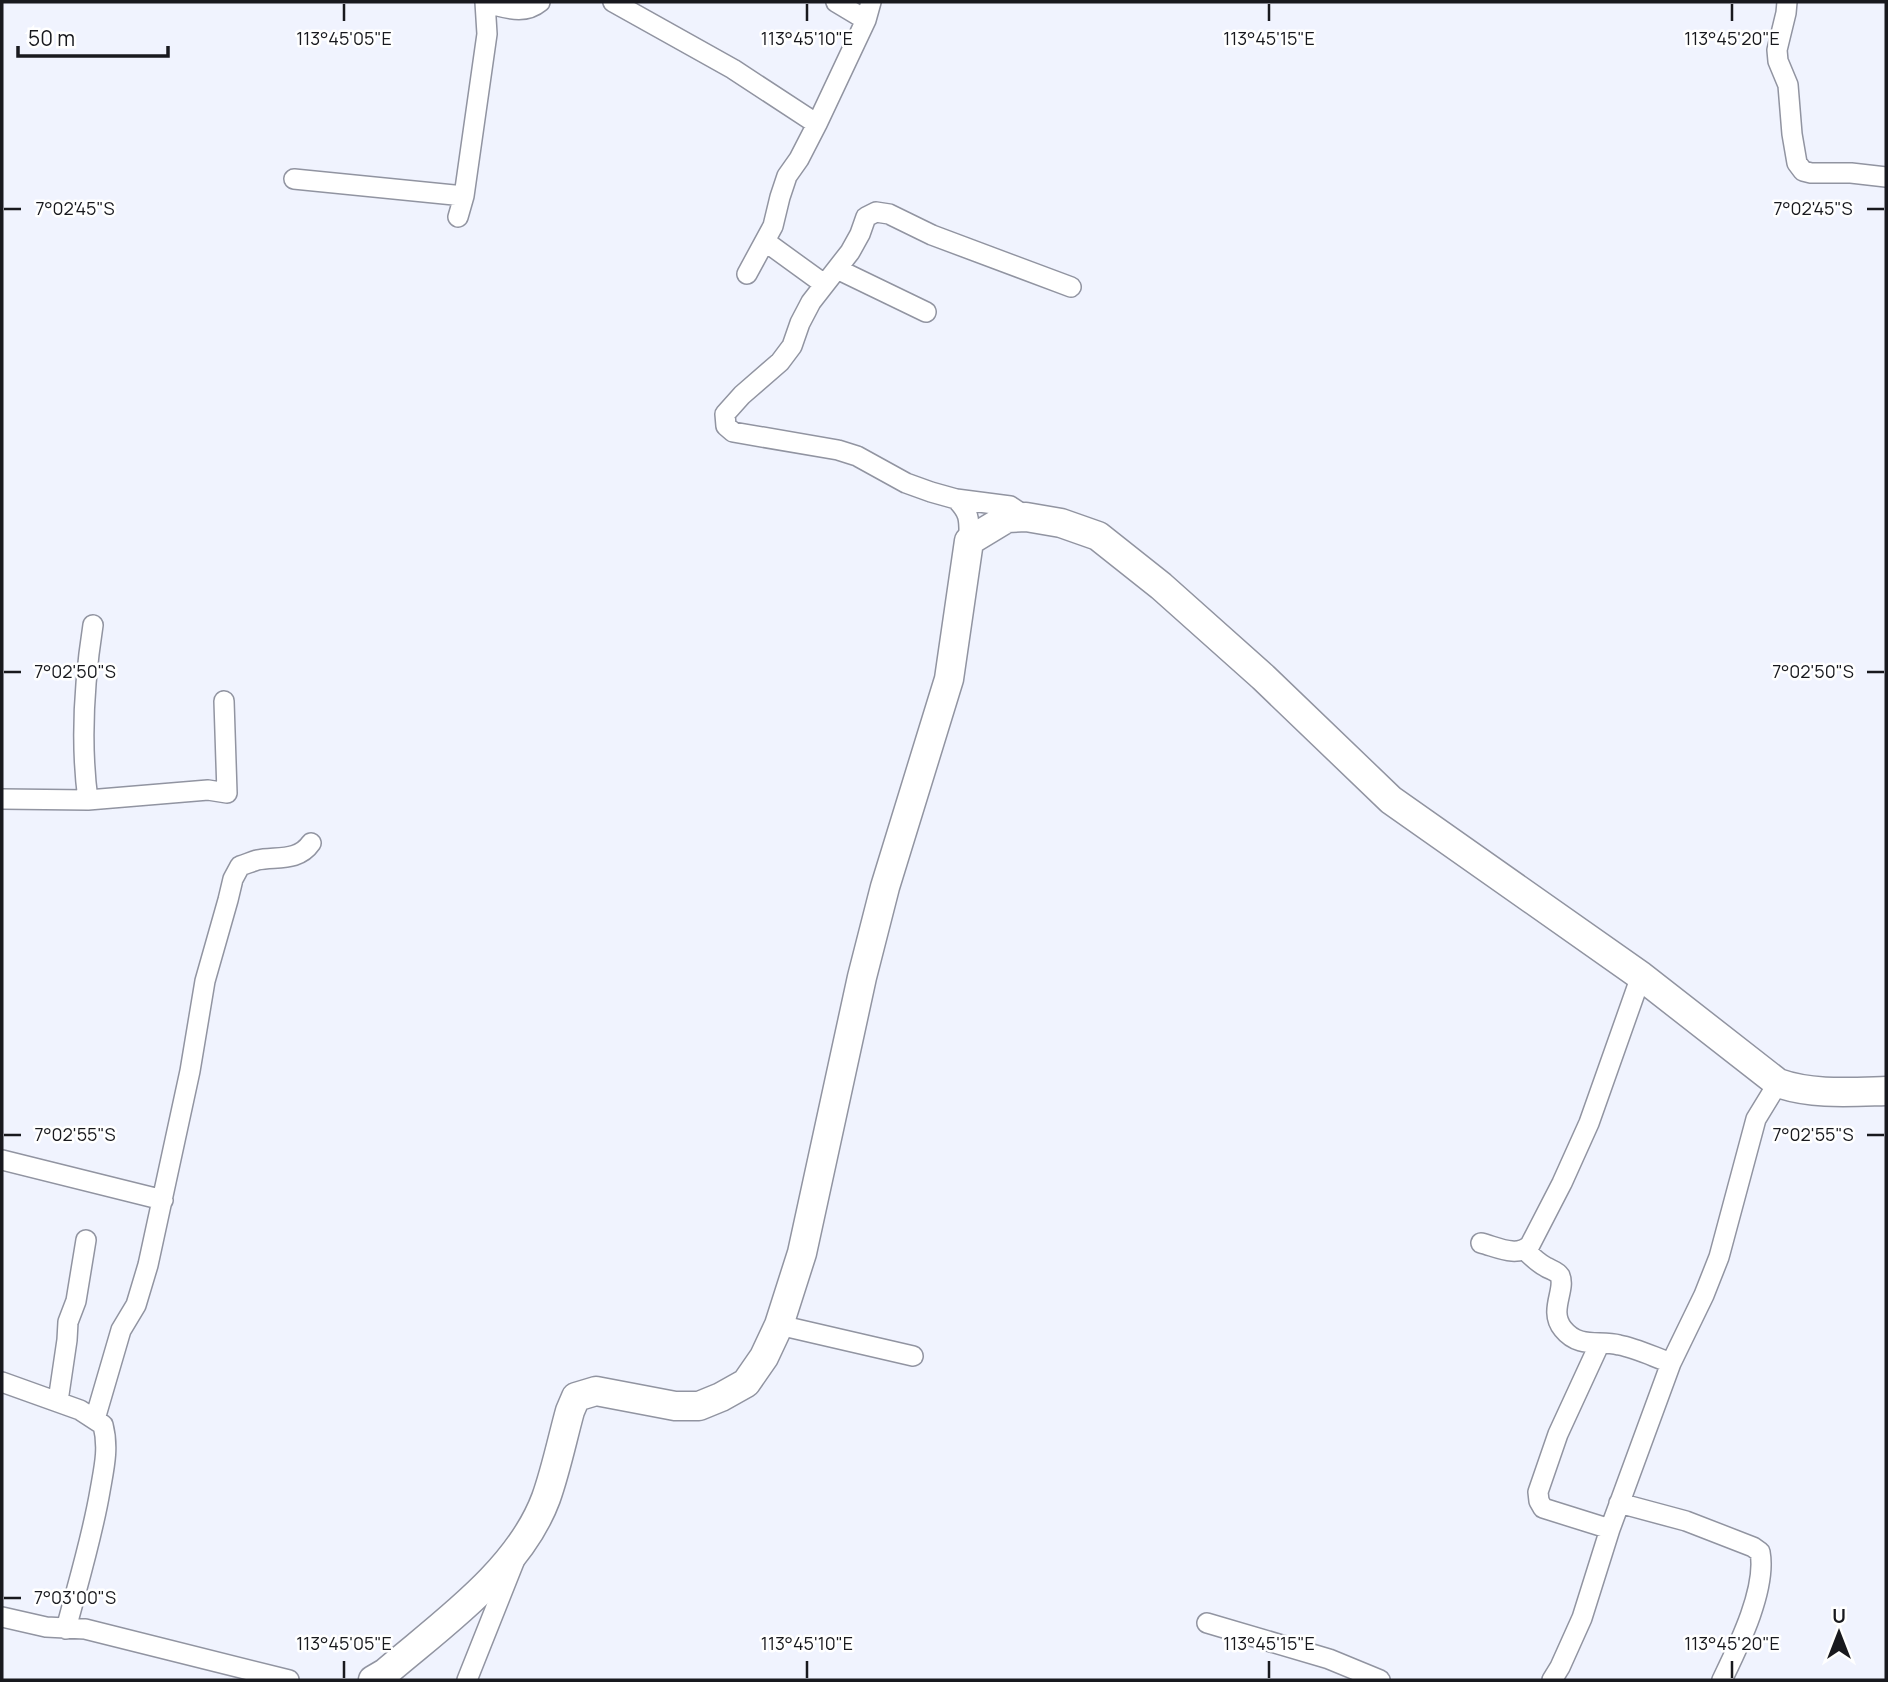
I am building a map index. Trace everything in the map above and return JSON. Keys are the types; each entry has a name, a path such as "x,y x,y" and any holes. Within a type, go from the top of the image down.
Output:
{"street":[{"path":"458,217 464,196 487,34 485,2 522,11 533,8 540,2"},
{"path":"613,2 733,69 817,124"},
{"path":"747,274 767,243 787,176 817,124 868,11 836,2"},
{"path":"1787,2 1777,50 1778,61 1788,85 1797,163 1802,171 1811,173 1886,177"},
{"path":"294,179 464,196"},
{"path":"1026,517 1010,506 956,499 906,483 857,456 838,450 733,432 726,426 725,414 742,395 769,373 792,346 818,279 838,269 860,234 866,217 876,212 889,214 996,261 1071,287"},
{"path":"767,243 818,279"},
{"path":"838,269 926,312"},
{"path":"467,1680 520,1548 545,1499 576,1397 596,1391 675,1406 699,1406 746,1383 764,1357 779,1325 802,1253 862,977 885,887 949,679 969,541 969,517 966,509 956,499"},
{"path":"969,541 1007,518 1026,517 1061,523 1098,536 1161,586 1264,677 1391,800 1641,976 1778,1083 1805,1089 1886,1091"},
{"path":"88,800 84,771 83,704 93,625"},
{"path":"2,799 88,800 208,790 227,793 224,701"},
{"path":"94,1419 121,1330 135,1305 145,1276 190,1071 205,981 233,879 240,866 258,860 286,858 305,851 311,843"},
{"path":"1481,1243 1514,1252 1525,1250 1531,1245 1589,1123 1641,976"},
{"path":"1557,1676 1582,1618 1619,1503 1671,1363 1719,1257 1756,1119 1778,1083"},
{"path":"2,1160 163,1200"},
{"path":"58,1401 68,1322 76,1301 86,1240"},
{"path":"1525,1250 1538,1263 1558,1272 1561,1277 1557,1301 1558,1317 1560,1327 1568,1334 1583,1342 1621,1345 1671,1363"},
{"path":"779,1325 914,1356"},
{"path":"1599,1345 1558,1434 1538,1492 1539,1501 1544,1508 1610,1529"},
{"path":"2,1382 58,1401 103,1425 106,1455 94,1528 66,1629"},
{"path":"1619,1503 1686,1521 1760,1552 1760,1576 1747,1627 1722,1680"},
{"path":"373,1680 385,1673 478,1595 520,1548"},
{"path":"2,1618 66,1629 85,1629 289,1680"},
{"path":"1207,1623 1329,1659 1380,1680"}]}
